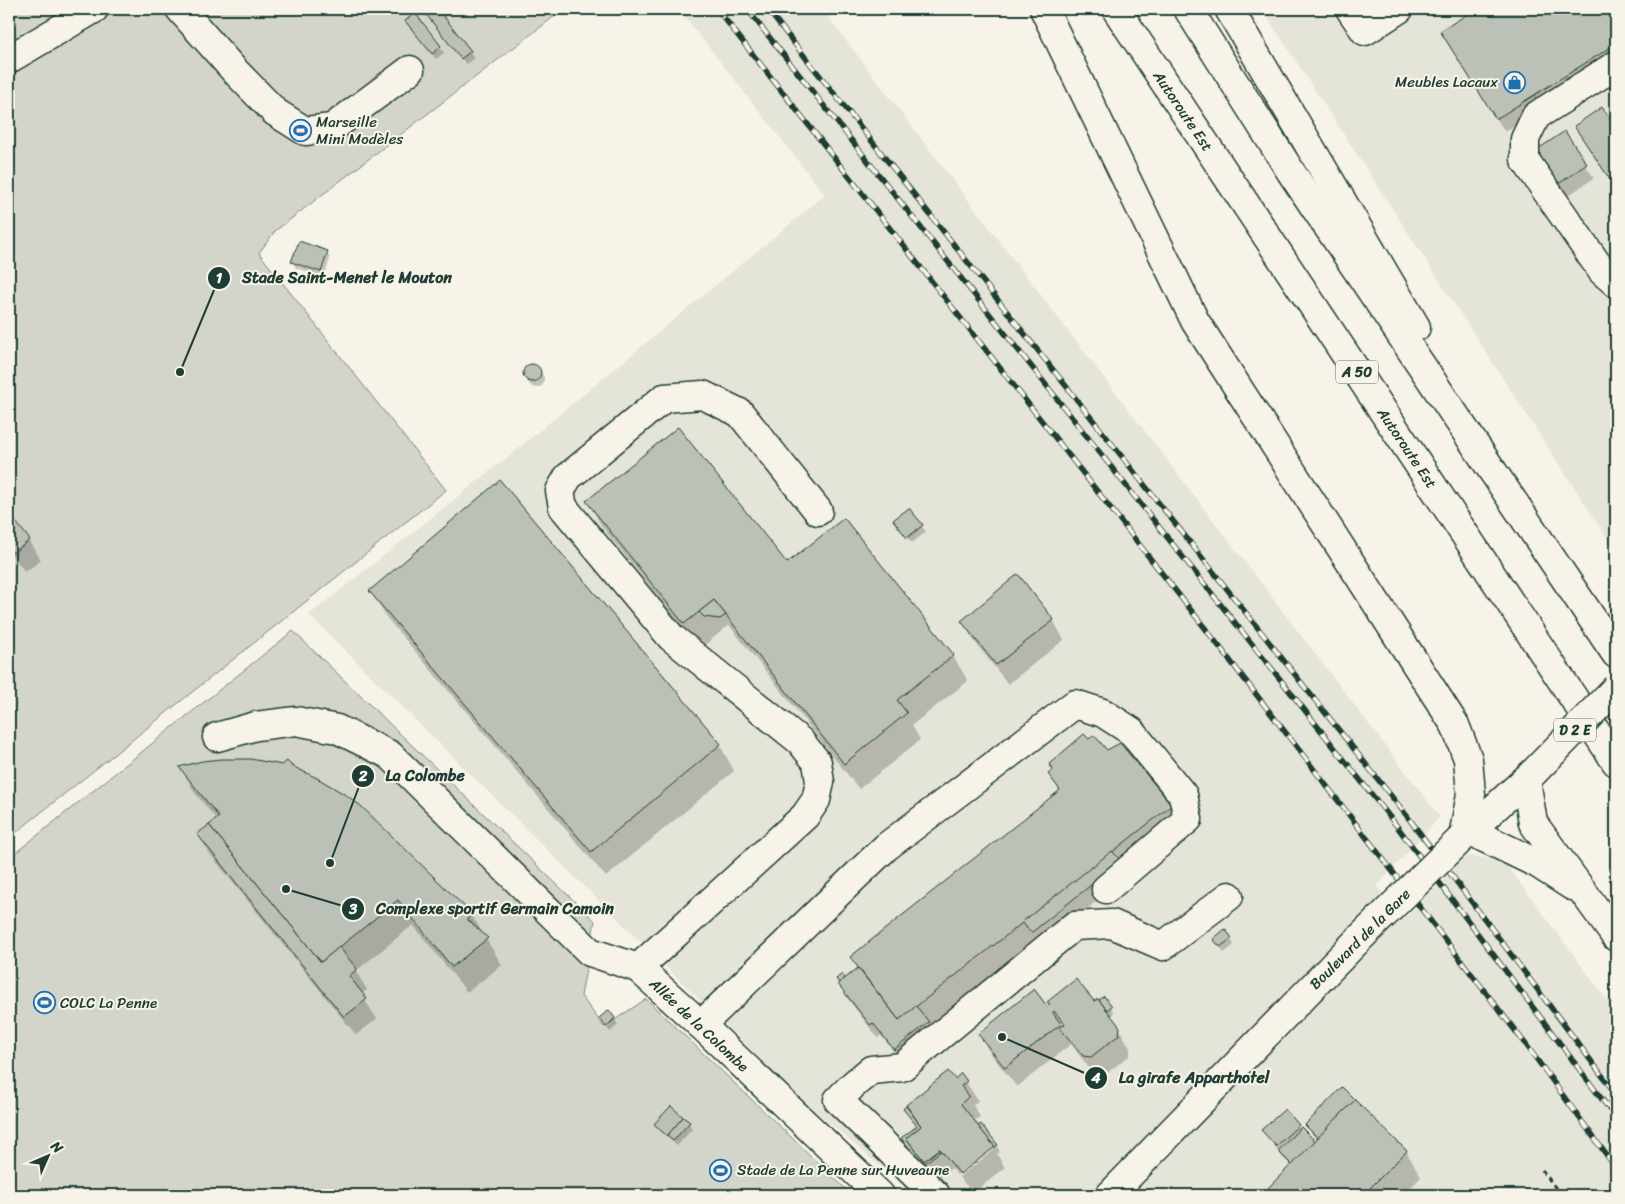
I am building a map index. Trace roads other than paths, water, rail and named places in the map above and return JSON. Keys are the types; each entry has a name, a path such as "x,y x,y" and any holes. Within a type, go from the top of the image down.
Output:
{"main road":[{"path":"9,59 94,9"},
{"path":"180,9 234,70 275,112 305,131 332,128 410,70"},
{"path":"1044,9 1195,321 1455,725 1468,759 1471,794 1467,834 1538,864 1585,894"},
{"name":"Autoroute Est","path":"1116,9 1616,762"},
{"path":"1188,9 1291,172 1616,654"},
{"path":"1229,9 1558,569"},
{"path":"1350,9 1365,31 1399,9"},
{"path":"1616,65 1536,116 1525,139 1525,160 1602,271 1616,283"},
{"name":"Allée de la Colombe","path":"818,510 740,412 703,395 664,398 568,477 560,491 563,507 671,637 800,741 817,762 820,782 816,800 805,816 638,968 702,1025 880,1195"},
{"name":"Boulevard de la Gare","path":"1110,1195 1356,941 1530,776 1616,688"},
{"path":"702,1025 886,847 1075,704 1103,713 1131,732 1183,795 1188,819 1106,889"},
{"path":"217,736 256,726 296,721 336,729 390,755 590,952 638,968"},
{"path":"1530,776 1533,823 1616,938"},
{"path":"936,1195 838,1100 871,1070 902,1067 1074,926 1112,924 1163,946 1229,896"}],"railway":[{"path":"717,9 1205,628 1527,1046 1616,1168"},
{"path":"747,9 1396,825 1616,1118"},
{"path":"767,9 1407,816 1616,1094"}],"place":[{"name":"Meubles Lacaux","path":"1514,82"},
{"name":"Marseille Mini Modèles","path":"300,131"},
{"name":"Stade Saint-Menet le Mouton","path":"180,372"},
{"name":"La Colombe","path":"330,863"},
{"name":"Complexe sportif Germain Camoin","path":"286,889"},
{"name":"COLC La Penne","path":"44,1003"},
{"name":"La girafe Apparthotel","path":"1002,1037"},
{"name":"Stade de La Penne sur Huveaune","path":"721,1170"}]}
